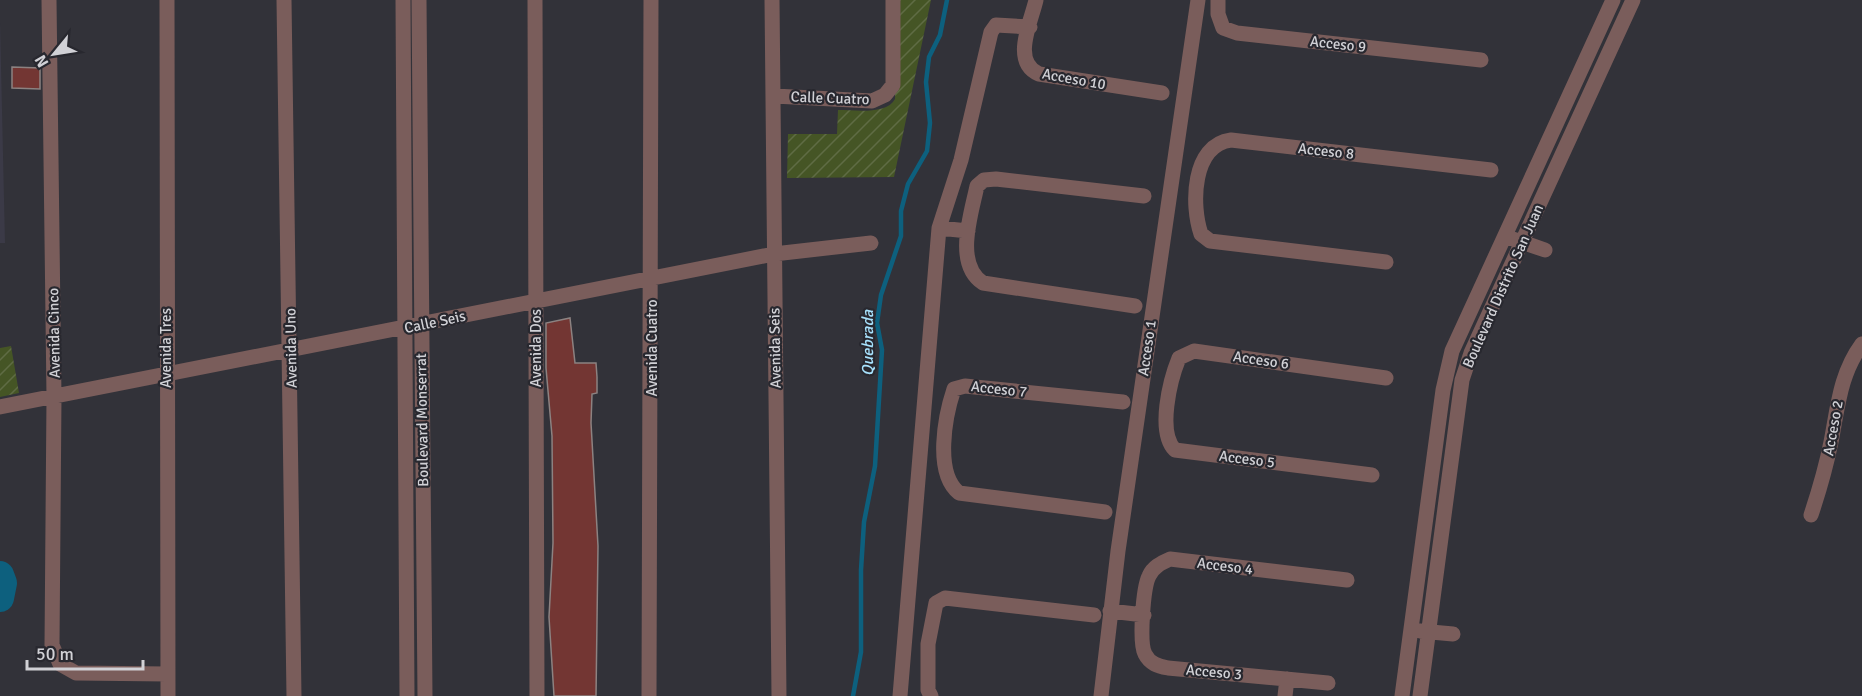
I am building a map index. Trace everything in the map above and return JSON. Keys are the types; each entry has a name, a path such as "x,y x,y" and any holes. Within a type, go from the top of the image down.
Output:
{"street":[{"name":"Avenida Cinco","path":"49,0 54,397 52,645 60,664 76,673 167,674"},
{"name":"Avenida Tres","path":"167,0 168,696"},
{"name":"Avenida Uno","path":"284,0 291,351 294,696"},
{"name":"Boulevard Monserrat","path":"403,0 407,696"},
{"name":"Boulevard Monserrat","path":"419,0 425,696"},
{"name":"Avenida Dos","path":"535,0 537,696"},
{"name":"Avenida Cuatro","path":"649,696 651,0"},
{"name":"Avenida Seis","path":"772,0 779,696"},
{"name":"Calle Cuatro","path":"774,96 872,101 885,95 892,85 893,0"},
{"path":"900,696 939,228 961,160 991,32 996,25 1030,27 1036,0"},
{"name":"Acceso 1","path":"1101,696 1110,611 1198,0"},
{"name":"Acceso 9","path":"1218,0 1218,14 1223,28 1237,33 1481,60"},
{"name":"Boulevard Distrito San Juan","path":"1402,696 1443,390 1452,351 1613,0"},
{"name":"Boulevard Distrito San Juan","path":"1420,696 1462,380 1471,352 1633,0"},
{"name":"Acceso 10","path":"1030,27 1024,49 1026,65 1030,70 1039,74 1162,93"},
{"name":"Acceso 8","path":"1197,193 1203,158 1219,142 1231,140 1491,170"},
{"path":"1135,306 983,283 974,277 968,267 968,231 977,186 984,180 996,179 1144,196"},
{"path":"1170,189 1197,193 1198,226 1201,234 1210,240 1386,262"},
{"path":"939,228 968,231"},
{"path":"1504,236 1545,250"},
{"name":"Calle Seis","path":"0,407 774,254 871,243"},
{"name":"Acceso 2","path":"1811,515 1825,473 1840,387 1851,359 1862,344"},
{"name":"Acceso 6","path":"1169,399 1179,358 1194,351 1386,378"},
{"name":"Acceso 7","path":"1105,512 958,493 946,477 944,440 954,389 965,386 1123,402"},
{"path":"1141,395 1169,399"},
{"name":"Acceso 5","path":"1169,399 1166,430 1168,443 1175,450 1372,475"},
{"path":"920,437 944,440"},
{"name":"Acceso 4","path":"1144,615 1149,576 1159,564 1170,559 1347,580"},
{"path":"931,696 928,690 928,644 936,603 945,598 1094,615"},
{"path":"1110,611 1144,615"},
{"name":"Acceso 3","path":"1144,615 1142,640 1145,654 1153,664 1168,668 1328,683"},
{"path":"1411,630 1454,634"},
{"path":"905,641 928,644"},
{"path":"1285,696 1287,679"}],"shaded area":[{"path":"0,21 5,243 0,243"}],"green space":[{"path":"897,0 931,0 894,177 787,178 788,134 837,134 838,110 878,110 891,104 895,99"},
{"path":"11,346 19,393 0,397 0,348"}],"building":[{"path":"12,67 40,68 40,89 12,88"},
{"path":"570,318 575,363 596,363 597,377 597,393 592,394 591,423 598,546 596,696 554,696 549,617 553,543 552,436 546,368 546,323"}],"waterway":[{"name":"Quebrada","path":"853,696 861,652 861,570 864,522 875,466 882,350 877,323 881,295 901,236 901,211 908,184 927,151 930,123 926,82 929,57 940,35 947,0"},
{"path":"0,575 3,583 0,598"}]}
